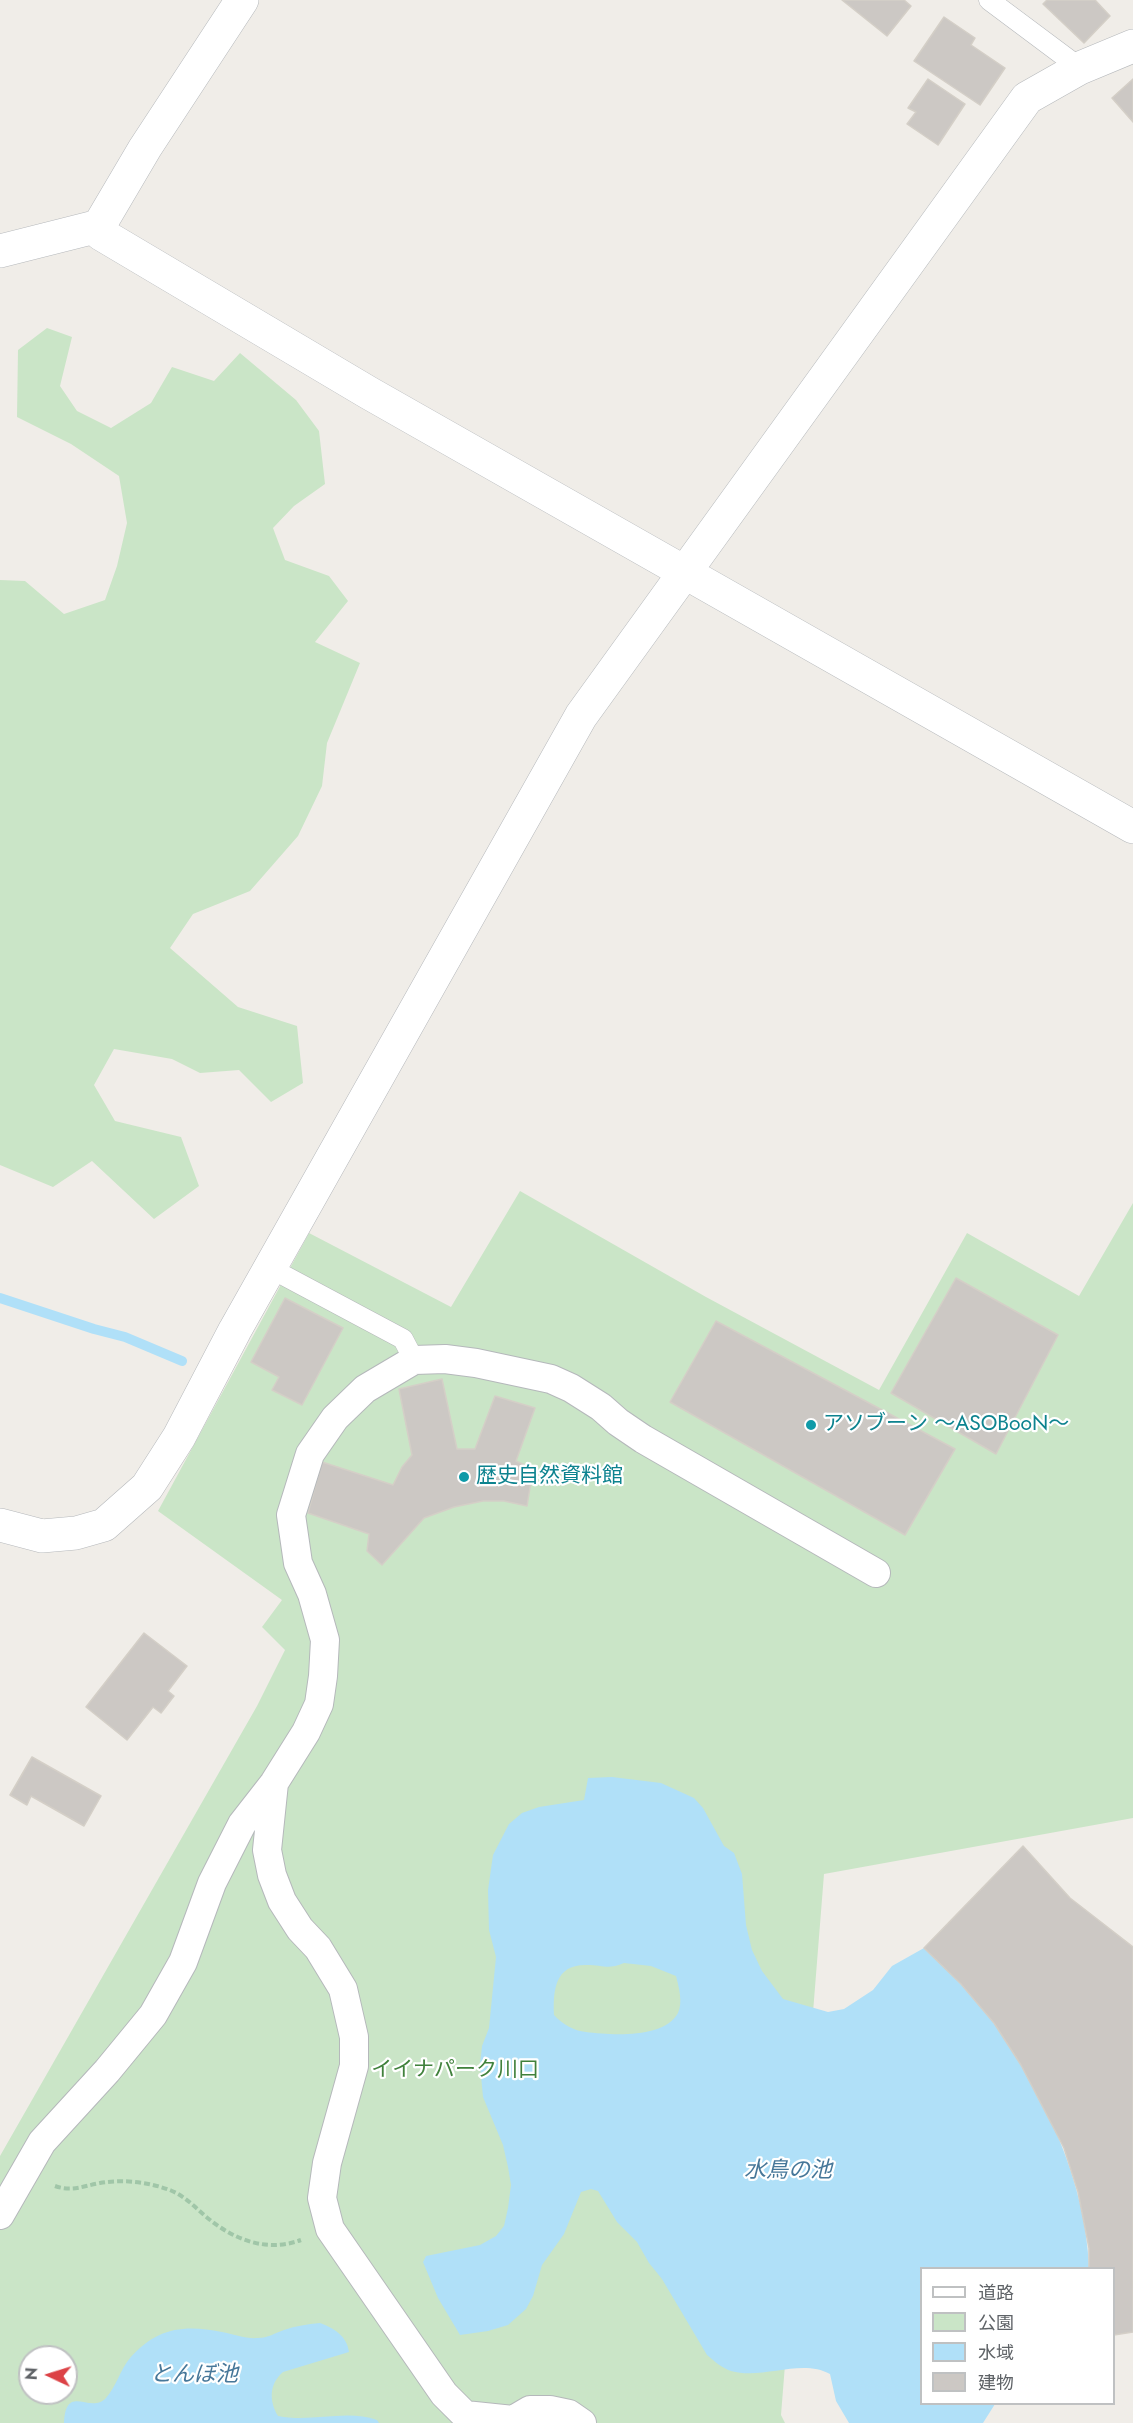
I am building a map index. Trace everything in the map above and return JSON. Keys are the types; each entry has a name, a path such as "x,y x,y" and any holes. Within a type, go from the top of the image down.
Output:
{"street":[{"path":"242,0 145,148 99,226 101,234 307,356 1133,827"},
{"path":"0,1525 42,1536 76,1533 104,1525 147,1487 179,1437 270,1268 581,716 1027,98 1080,68 1133,46"},
{"path":"0,251 99,226"},
{"path":"0,2215 42,2142 107,2071 153,2015 183,1962 212,1883 242,1824 274,1783 306,1732 319,1704 324,1676 325,1641 312,1594 298,1563 291,1515 310,1454 335,1418 365,1389 414,1360 445,1359 476,1363 551,1379 571,1388 601,1407 643,1439 876,1573"},
{"path":"274,1783 267,1850 272,1875 288,1910 300,1929 318,1948 344,1989 354,2037 354,2066 327,2163 322,2198 330,2229 444,2394 465,2415 513,2420 530,2410 550,2410 569,2414 582,2423"},
{"path":"444,2394 444,2423"}],"lane":[{"path":"989,0 1080,68"},
{"path":"270,1268 403,1340 414,1360"}],"path":[{"path":"25,2174 64,2189 127,2180 165,2189 188,2200 220,2228 249,2242 278,2245 294,2242 330,2229"}],"green space":[{"path":"47,328 72,337 60,386 77,411 111,428 151,403 172,367 214,381 240,353 296,400 319,431 325,484 294,506 273,528 285,560 329,576 348,601 315,642 360,663 327,743 322,786 298,836 250,891 193,914 170,948 238,1007 297,1026 303,1083 271,1102 239,1070 200,1073 172,1059 114,1049 94,1085 115,1121 181,1137 199,1186 154,1219 92,1161 53,1187 0,1165 0,580 25,581 64,614 105,600 117,566 127,523 119,476 71,444 17,417 18,350"},
{"name":"イイナパーク川口","path":"520,1191 706,1297 879,1390 967,1233 1079,1296 1133,1203 1133,1818 824,1874 781,2415 785,2423 0,2423 0,2156 257,1706 285,1650 262,1627 282,1600 158,1511 309,1233 451,1307"}],"water":[{"name":"水鳥の池","path":"612,1777 661,1783 694,1798 703,1808 724,1846 734,1853 742,1874 746,1925 752,1950 762,1971 783,1999 828,2012 844,2009 873,1990 892,1966 924,1948 979,2004 1013,2052 1030,2080 1060,2140 1080,2204 1089,2267 920,2267 920,2405 994,2405 983,2423 849,2423 836,2401 830,2374 807,2368 743,2373 724,2368 707,2355 637,2242 617,2222 598,2191 591,2189 581,2192 564,2234 542,2265 533,2296 526,2309 508,2325 460,2335 438,2298 423,2262 426,2256 480,2245 496,2236 504,2226 508,2208 511,2185 508,2167 503,2145 483,2097 480,2065 482,2046 489,2028 496,1957 489,1930 488,1890 493,1855 509,1824 522,1813 539,1807 584,1800 588,1778","holes":["624,1963 651,1966 676,1976 680,2004 678,2013 671,2021 649,2031 622,2034 586,2032 569,2027 554,2015 554,1996 558,1980 568,1969 576,1966 606,1967"]},
{"name":"とんぼ池","path":"320,2323 330,2327 346,2341 349,2352 283,2372 275,2382 272,2393 273,2404 278,2416 303,2418 353,2416 377,2420 379,2423 64,2423 69,2405 78,2405 80,2401 100,2402 106,2398 130,2358 150,2340 161,2334 195,2328 249,2338 262,2338"}],"building":[{"path":"842,0 904,0 911,6 887,36"},
{"path":"1047,0 1095,0 1110,16 1084,43 1043,4"},
{"path":"944,17 975,38 971,45 1005,68 980,105 914,61"},
{"path":"928,79 965,104 938,145 907,124 916,112 908,108"},
{"path":"1133,79 1133,122 1112,98"},
{"path":"956,1278 1058,1335 996,1454 891,1393"},
{"path":"285,1298 343,1328 302,1405 272,1390 279,1377 251,1362"},
{"name":"アソブーン ～ASOBooN～","path":"716,1321 955,1449 905,1535 670,1402"},
{"name":"歴史自然資料館","path":"442,1379 457,1449 475,1449 495,1396 535,1408 516,1461 533,1469 527,1506 504,1501 483,1501 454,1507 424,1518 382,1565 367,1551 369,1534 308,1513 322,1462 393,1485 402,1467 412,1455 399,1389"},
{"path":"144,1633 187,1666 168,1691 174,1696 161,1713 153,1707 127,1740 86,1707"},
{"path":"32,1757 101,1796 84,1826 31,1796 27,1805 10,1795"},
{"path":"1023,1846 1070,1898 1133,1947 1133,2332 1115,2335 1115,2267 1089,2267 1089,2248 1078,2192 1064,2148 1021,2065 994,2023 961,1984 924,1948"}],"waterway":[{"path":"0,1298 125,1337 182,1361"}],"place":[{"name":"アソブーン ～ASOBooN～","path":"811,1425"},
{"name":"歴史自然資料館","path":"464,1477"}]}
